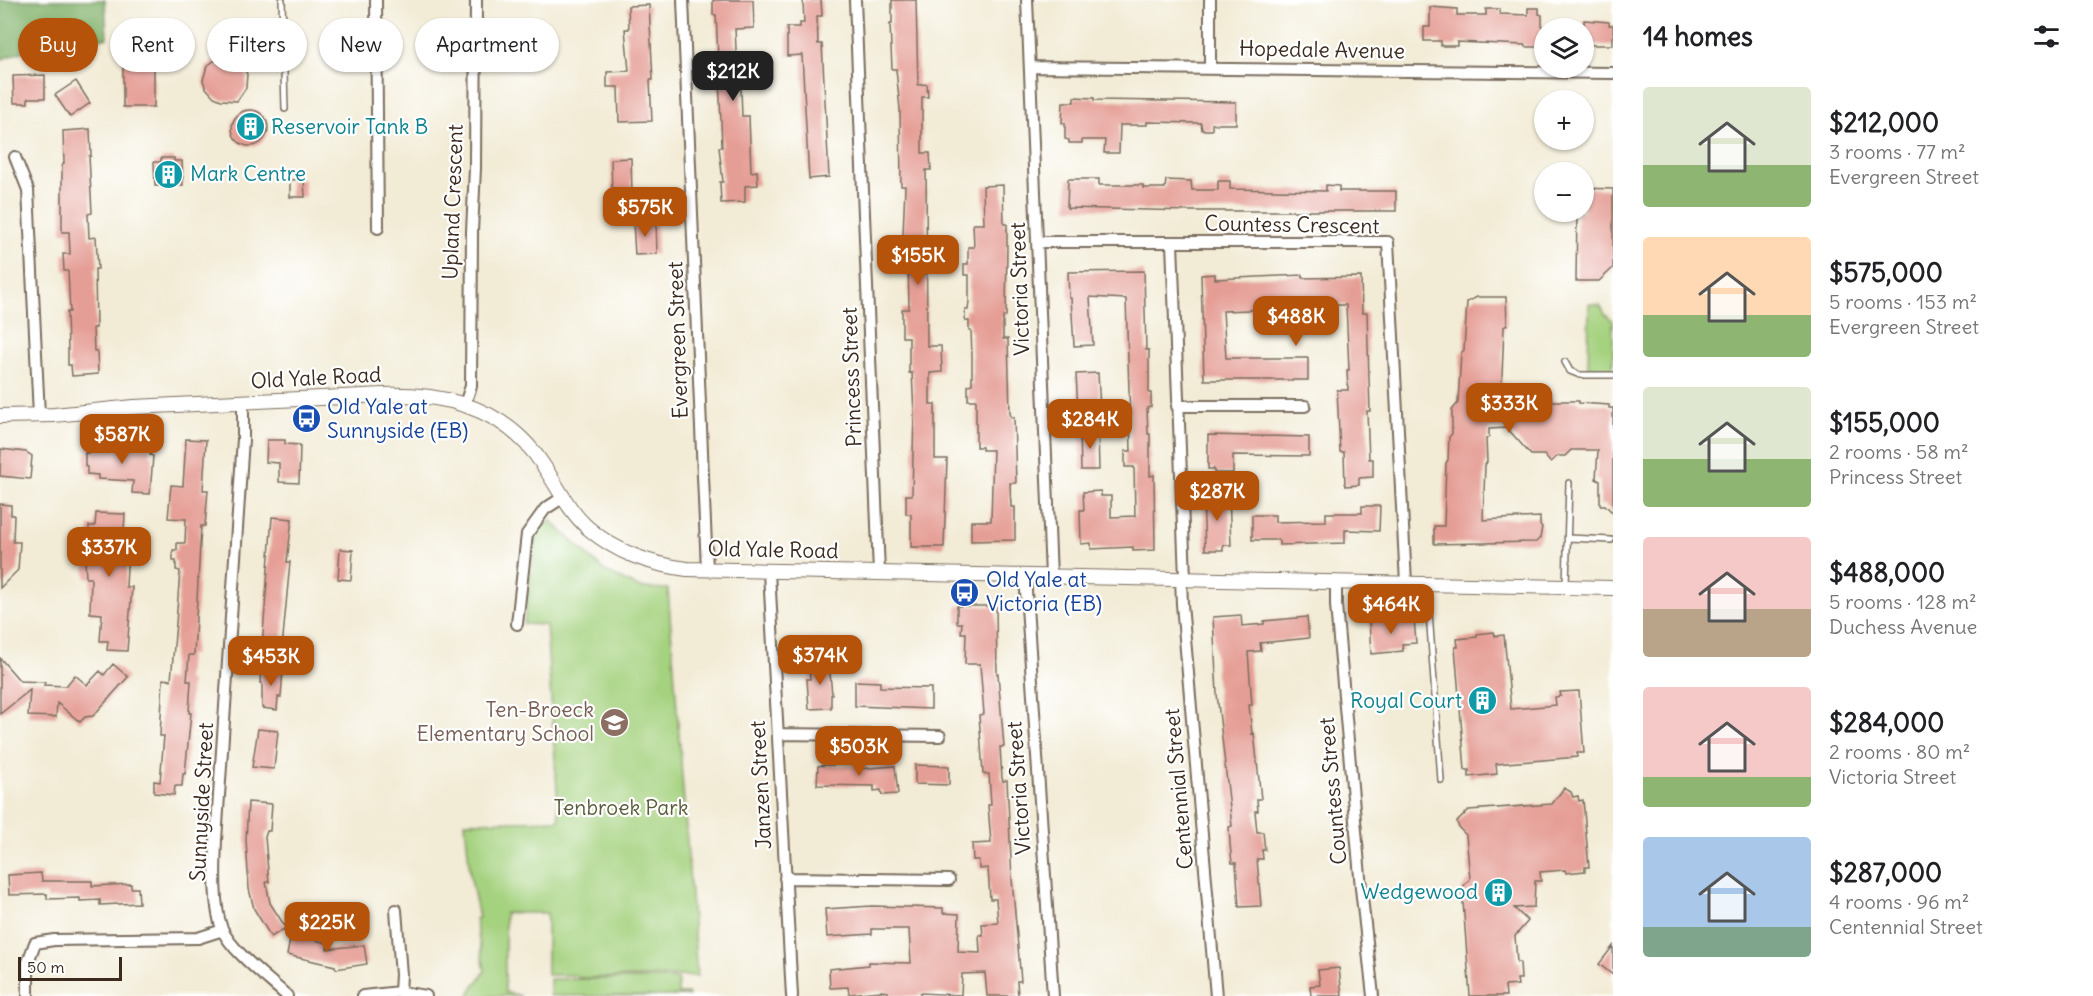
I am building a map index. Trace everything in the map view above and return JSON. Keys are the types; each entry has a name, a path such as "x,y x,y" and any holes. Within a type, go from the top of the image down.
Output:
{"street":[{"path":"375,0 378,228"},
{"name":"Upland Crescent","path":"465,404 471,386 470,308 475,168 476,0"},
{"name":"Evergreen Street","path":"683,0 707,570"},
{"name":"Princess Street","path":"855,0 879,572"},
{"name":"Victoria Street","path":"1027,0 1051,576"},
{"path":"1210,0 1210,69"},
{"name":"Hopedale Avenue","path":"1031,67 1613,73"},
{"path":"15,157 28,190 39,415"},
{"name":"Countess Crescent","path":"1038,242 1388,242 1406,583"},
{"name":"Centennial Street","path":"1172,243 1182,604 1216,996"},
{"name":"Old Yale Road","path":"0,416 134,407 405,394 426,395 465,404 482,411 522,440 543,464 562,498 588,528 618,549 654,563 687,569 1613,588"},
{"name":"Sunnyside Street","path":"223,930 216,885 216,840 241,473 243,403"},
{"path":"1177,406 1305,406"},
{"path":"517,624 527,534 545,509 562,498"},
{"name":"Janzen Street","path":"770,572 792,996"},
{"name":"Victoria Street","path":"1025,576 1053,996"},
{"name":"Countess Street","path":"1336,582 1336,605 1354,807 1373,996"},
{"path":"778,734 940,736"},
{"path":"785,878 949,880"},
{"path":"396,910 401,975 400,992"},
{"path":"28,996 28,962 35,943 54,940 198,938 223,930 248,960 287,996"},
{"path":"363,996 400,992 426,996"}],"lane":[{"path":"282,0 285,108"},
{"path":"1565,362 1570,371 1580,375 1613,375"},
{"path":"1566,587 1569,483"},
{"path":"1568,538 1611,540"},
{"path":"1426,584 1441,780"}],"green space":[{"path":"0,0 105,0 107,38 98,39 98,18 18,18 18,53 0,60"},
{"path":"1589,304 1600,305 1613,321 1613,368 1588,368"},
{"name":"Tenbroek Park","path":"551,521 606,572 640,588 668,589 697,976 577,978 576,975 547,975 547,913 505,913 505,992 521,996 473,996 469,994 485,971 475,919 479,918 470,874 465,822 559,820 546,625 524,624 536,533 542,525"},
{"path":"550,979 678,979 678,994 689,994 689,996 550,996"}],"building":[{"path":"713,0 753,0 754,28 735,29 738,89 741,89 742,116 749,116 751,172 757,171 758,185 745,186 745,202 721,203 720,182 723,182 719,147 722,147 721,121 716,15 713,15"},
{"path":"803,0 821,0 822,16 817,16 818,44 822,44 829,177 809,179 802,55 787,56 787,27 800,27 800,23 804,23"},
{"path":"892,0 916,0 918,85 927,84 928,97 922,97 922,153 930,153 931,170 926,170 927,346 941,346 942,372 930,373 930,404 935,404 935,459 947,459 944,547 911,547 911,514 906,514 906,495 912,495 914,413 912,373 909,373 909,337 902,337 902,309 909,309 908,259 902,259 905,186 901,186 900,109 896,69 892,69 890,24 892,24"},
{"path":"649,5 653,80 650,80 652,121 619,122 618,87 607,87 607,72 629,71 625,29 629,29 628,6"},
{"path":"1430,7 1457,9 1457,15 1486,15 1486,9 1500,9 1500,14 1528,15 1528,8 1539,8 1539,14 1542,15 1542,18 1534,18 1534,47 1457,42 1457,46 1441,46 1441,41 1424,41 1424,27 1430,27"},
{"path":"1594,21 1609,22 1609,25 1613,25 1613,45 1594,45"},
{"path":"207,66 207,72 246,72 247,74 246,88 237,101 214,97 205,87 203,80"},
{"path":"123,72 154,72 154,107 123,107"},
{"path":"45,75 45,98 28,98 28,103 14,103 13,76"},
{"path":"76,81 90,103 70,117 55,95"},
{"path":"1074,97 1094,98 1094,100 1236,102 1236,124 1212,124 1212,130 1202,130 1201,123 1147,122 1147,125 1120,125 1119,153 1104,153 1105,140 1082,140 1082,143 1069,143 1069,140 1065,139 1065,123 1062,123 1063,102 1074,102"},
{"name":"Reservoir Tank B","path":"250,110 262,116 268,128 262,140 250,146 238,140 232,128 238,116"},
{"path":"90,129 92,213 88,214 89,238 96,237 98,269 95,269 96,328 93,328 98,374 72,376 71,365 68,365 67,312 70,312 68,271 64,271 63,254 70,254 69,232 62,232 63,131"},
{"name":"Mark Centre","path":"161,158 174,158 174,161 182,161 183,185 163,188 163,186 155,186 154,162 161,162"},
{"path":"631,158 632,193 612,194 611,159"},
{"path":"304,179 305,197 290,197 290,180"},
{"path":"1068,179 1099,179 1099,185 1143,185 1143,188 1165,188 1166,180 1191,181 1192,190 1218,190 1218,181 1230,181 1230,189 1326,191 1326,185 1339,186 1339,191 1396,191 1396,211 1191,211 1067,208"},
{"path":"1003,185 1007,244 1006,316 1003,317 1003,339 1008,339 1010,413 1011,417 1014,417 1016,483 1010,483 1011,507 1015,507 1015,540 971,541 971,521 991,521 993,450 982,450 982,447 976,447 976,400 968,400 968,385 972,384 972,356 971,330 969,330 969,321 965,321 965,310 968,310 969,301 969,275 964,275 964,264 968,264 968,247 974,247 973,224 984,224 983,186"},
{"path":"1594,188 1613,189 1613,268 1599,281 1576,281 1577,222 1594,222"},
{"path":"656,221 657,254 635,255 633,222"},
{"path":"1144,271 1146,350 1149,350 1149,393 1151,393 1151,407 1147,408 1148,434 1150,434 1150,476 1154,475 1155,550 1133,551 1133,547 1091,549 1091,543 1081,544 1080,510 1084,510 1083,492 1101,491 1101,496 1111,496 1111,517 1135,516 1134,467 1125,467 1125,451 1131,451 1126,299 1090,297 1093,345 1074,346 1068,272"},
{"path":"1215,274 1215,279 1303,275 1303,278 1361,277 1362,313 1367,313 1370,411 1367,411 1369,459 1373,459 1373,477 1359,478 1359,485 1345,486 1344,452 1340,452 1337,390 1348,390 1346,305 1304,305 1304,308 1223,311 1226,358 1308,358 1308,380 1204,380 1201,275"},
{"path":"1477,297 1506,297 1507,325 1504,327 1501,401 1538,401 1538,397 1551,397 1551,401 1579,401 1579,403 1609,405 1609,408 1613,408 1613,513 1605,505 1600,505 1600,481 1596,479 1598,450 1571,450 1565,456 1558,456 1550,462 1544,455 1531,455 1507,428 1489,429 1489,437 1486,439 1487,462 1483,520 1540,517 1542,527 1540,538 1536,542 1434,544 1434,526 1444,526 1446,463 1449,437 1452,434 1452,410 1458,403 1467,302"},
{"path":"1098,373 1100,409 1078,410 1076,374"},
{"path":"1098,430 1099,470 1081,470 1080,431"},
{"path":"1208,435 1309,437 1309,456 1233,455 1233,473 1214,473 1214,469 1208,469"},
{"path":"186,439 206,440 203,490 208,490 205,526 201,526 194,655 189,655 187,681 191,681 189,713 191,713 185,774 183,774 182,786 175,786 174,795 154,793 154,781 160,782 164,736 160,736 163,679 171,680 176,623 180,571 176,570 176,561 173,561 173,550 177,550 177,543 185,543 186,519 168,518 171,485 183,486"},
{"path":"267,440 285,440 285,444 300,445 299,483 279,482 279,463 266,462"},
{"path":"95,445 150,448 150,455 153,456 150,494 132,493 133,481 98,479 98,475 87,474 85,453 88,453 89,446 95,447"},
{"path":"1,449 26,452 32,456 30,479 0,476"},
{"path":"1229,495 1231,545 1223,545 1223,550 1205,550 1203,496"},
{"path":"0,504 11,505 11,515 14,515 13,542 20,542 18,570 0,588"},
{"path":"1362,506 1380,506 1379,531 1345,530 1345,543 1279,545 1279,540 1252,540 1252,515 1275,515 1275,522 1326,521 1326,513 1362,513"},
{"path":"96,513 125,514 123,548 128,549 126,587 132,587 127,651 107,650 108,641 100,641 102,614 90,613 91,578 86,578 85,561 76,560 77,546 88,547 89,526 95,526"},
{"path":"272,517 292,519 282,648 262,647"},
{"path":"340,549 353,550 351,580 338,579"},
{"path":"957,606 996,606 997,674 1004,747 1000,747 1002,778 1003,781 1007,780 1012,879 1021,981 1017,981 1018,996 987,996 985,973 962,974 961,995 920,993 920,996 888,996 888,992 881,991 849,994 848,987 830,988 829,969 869,965 869,962 911,963 909,929 872,929 872,934 827,937 825,909 872,906 943,908 943,913 959,914 958,952 980,953 979,935 983,935 982,924 998,923 996,899 990,899 988,868 979,869 979,860 973,860 972,844 991,843 988,805 991,805 989,774 983,774 979,715 984,714 980,664 965,664 966,633 961,633 962,623 957,623"},
{"path":"1241,615 1242,626 1264,624 1264,621 1307,617 1309,638 1260,643 1261,651 1248,652 1252,705 1249,705 1261,799 1257,799 1258,811 1255,811 1257,832 1263,832 1265,850 1262,850 1263,859 1257,859 1261,906 1239,907 1236,863 1232,863 1230,844 1229,827 1232,826 1217,694 1213,617"},
{"path":"1414,618 1416,643 1402,644 1403,651 1371,654 1369,620"},
{"name":"Royal Court","path":"1494,632 1495,636 1504,635 1511,709 1556,705 1555,697 1561,696 1560,692 1579,691 1584,753 1577,753 1577,757 1496,764 1497,774 1469,777 1469,770 1465,770 1455,647 1458,647 1457,639"},
{"path":"0,658 20,681 45,682 44,685 66,686 75,675 87,685 100,671 104,675 113,664 128,677 93,716 85,717 80,722 57,703 56,717 28,716 30,690 0,714"},
{"path":"829,662 831,708 809,709 807,679 810,679 809,663"},
{"path":"261,668 283,669 281,697 278,697 277,710 262,708"},
{"path":"855,681 880,682 880,687 931,688 931,709 855,706"},
{"path":"258,729 278,731 274,769 252,767"},
{"path":"858,765 858,769 895,766 898,794 882,795 881,790 874,791 874,786 817,785 818,766"},
{"path":"915,765 949,766 949,785 915,784"},
{"name":"Wedgewood","path":"1564,788 1571,792 1573,797 1578,796 1579,801 1583,800 1589,867 1585,867 1585,871 1566,873 1565,870 1540,872 1541,881 1535,881 1534,907 1514,908 1528,921 1515,936 1517,962 1520,962 1521,979 1517,979 1518,985 1505,986 1506,996 1470,996 1462,888 1470,879 1466,835 1457,822 1469,810 1552,804"},
{"path":"248,802 272,804 270,831 267,831 265,837 269,882 266,882 270,903 286,928 271,937 254,909 249,889 246,840"},
{"path":"41,873 42,881 92,881 92,886 131,884 131,888 138,888 139,903 100,905 100,900 47,899 47,894 9,895 8,875"},
{"path":"291,935 328,943 327,949 364,945 367,964 336,969 335,966 287,955"},
{"path":"1613,946 1613,975 1599,964"},
{"path":"1339,968 1342,996 1311,996 1310,986 1320,985 1318,970"}],"place":[{"name":"Reservoir Tank B","path":"250,127"},
{"name":"Mark Centre","path":"169,174"},
{"name":"Old Yale at Sunnyside (EB)","path":"306,419"},
{"name":"Old Yale at Victoria (EB)","path":"965,592"},
{"name":"Royal Court","path":"1483,701"},
{"name":"Ten-Broeck Elementary School","path":"615,722"},
{"name":"Wedgewood","path":"1499,892"}]}
